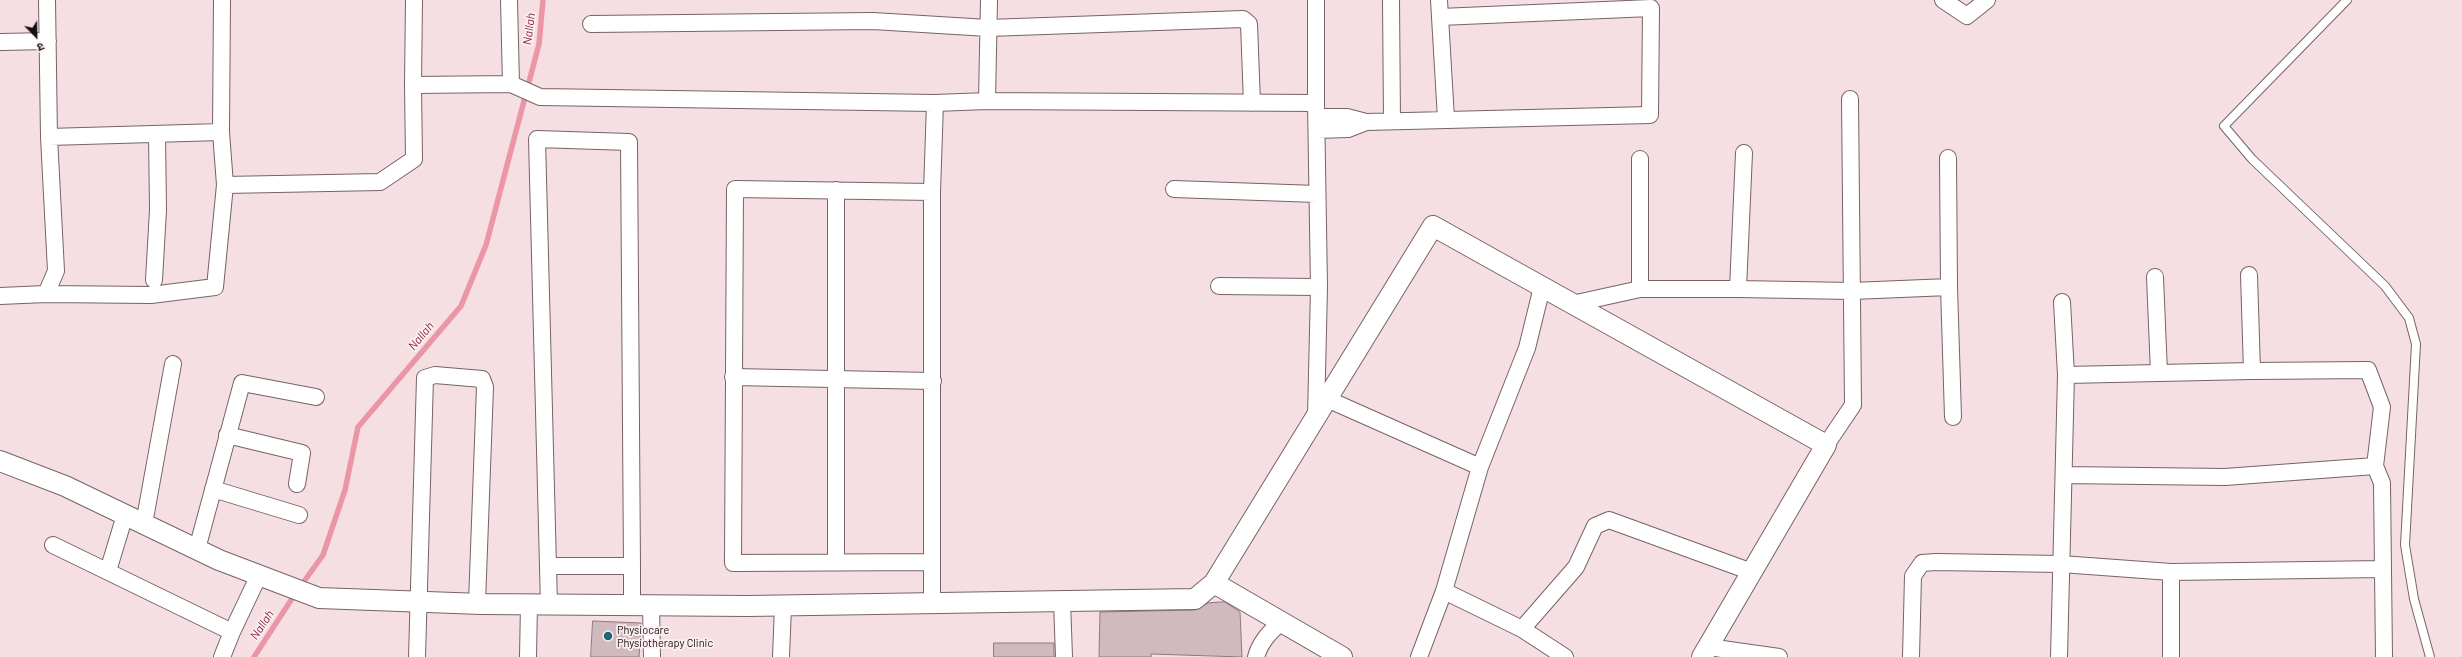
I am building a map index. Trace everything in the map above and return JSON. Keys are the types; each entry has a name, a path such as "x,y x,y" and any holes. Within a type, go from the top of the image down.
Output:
{"street":[{"path":"46,294 56,271 49,137 47,0"},
{"path":"0,296 46,294 151,295 215,287 225,185 221,132 222,0"},
{"path":"225,185 380,182 414,159 414,0"},
{"path":"509,0 511,84"},
{"path":"987,101 989,0"},
{"path":"1316,0 1319,287 1316,417"},
{"path":"1391,0 1392,121"},
{"path":"1439,0 1446,119"},
{"path":"1943,0 1966,16 1986,0"},
{"path":"413,85 511,84 540,96 935,103 987,101 1252,103 1317,117 1347,117 1366,122 1650,115 1651,4 1440,17"},
{"path":"591,24 873,21 988,28 1243,19 1249,24 1252,103"},
{"path":"0,42 48,41"},
{"path":"1779,657 1705,652 1826,445 1853,405 1850,99"},
{"path":"932,603 932,192 935,103"},
{"path":"49,137 221,132"},
{"path":"154,280 158,210 157,134"},
{"path":"549,605 537,139 629,142 632,566 642,605 652,657"},
{"path":"1738,289 1744,153"},
{"path":"1948,158 1949,287 1953,417"},
{"path":"1640,159 1640,289"},
{"path":"932,192 735,189 733,563 932,562"},
{"path":"1174,189 1317,194"},
{"path":"836,190 836,562"},
{"path":"0,462 64,486 197,549 319,598 418,603 783,606 1195,599 1214,583 1433,226 1826,445"},
{"path":"2249,275 2252,370"},
{"path":"2155,277 2159,373"},
{"path":"1219,286 1319,287"},
{"path":"1419,657 1444,591 1480,467 1527,348 1542,287"},
{"path":"1572,304 1640,289 1852,291 1949,287"},
{"path":"2059,657 2066,375 2062,302"},
{"path":"144,524 173,364"},
{"path":"2066,375 2252,370 2368,370 2382,407 2375,466 2382,483 2384,657"},
{"path":"417,657 425,378 435,375 482,379 485,387 477,603"},
{"path":"733,377 933,381"},
{"path":"197,549 242,383 316,396"},
{"path":"1327,399 1480,467"},
{"path":"227,435 302,453 298,484"},
{"path":"2064,475 2225,476 2375,466"},
{"path":"213,489 299,515"},
{"path":"108,571 125,515"},
{"path":"1522,629 1576,567 1595,526 1609,520 1752,572"},
{"path":"53,545 232,632"},
{"path":"1911,657 1913,576 1922,564 1936,562 2061,564 2170,572 2382,569"},
{"path":"548,566 632,566"},
{"path":"2170,572 2171,657"},
{"path":"222,657 259,575"},
{"path":"1214,583 1342,657"},
{"path":"1444,591 1522,629 1565,657"},
{"path":"1062,601 1064,657"},
{"path":"528,657 529,604"},
{"path":"782,657 783,606"},
{"path":"1256,657 1260,645 1268,633 1281,622"}],"lane":[{"path":"2347,0 2224,126 2252,159 2385,286 2409,318 2414,329 2416,344 2405,545 2414,599 2430,657"}],"building":[{"path":"1225,602 1240,612 1242,657 1151,654 1151,657 1099,657 1100,612 1195,610 1208,603"},
{"path":"593,621 641,623 639,657 591,657"},
{"path":"994,643 1054,643 1054,657 994,657"}],"waterway":[{"name":"Nallah","path":"300,587 323,555 345,490 358,427 461,306 486,245 539,44 543,0"},
{"name":"Nallah","path":"254,657 295,594"}],"place":[{"name":"Physiocare Physiotherapy Clinic","path":"608,636"}]}
